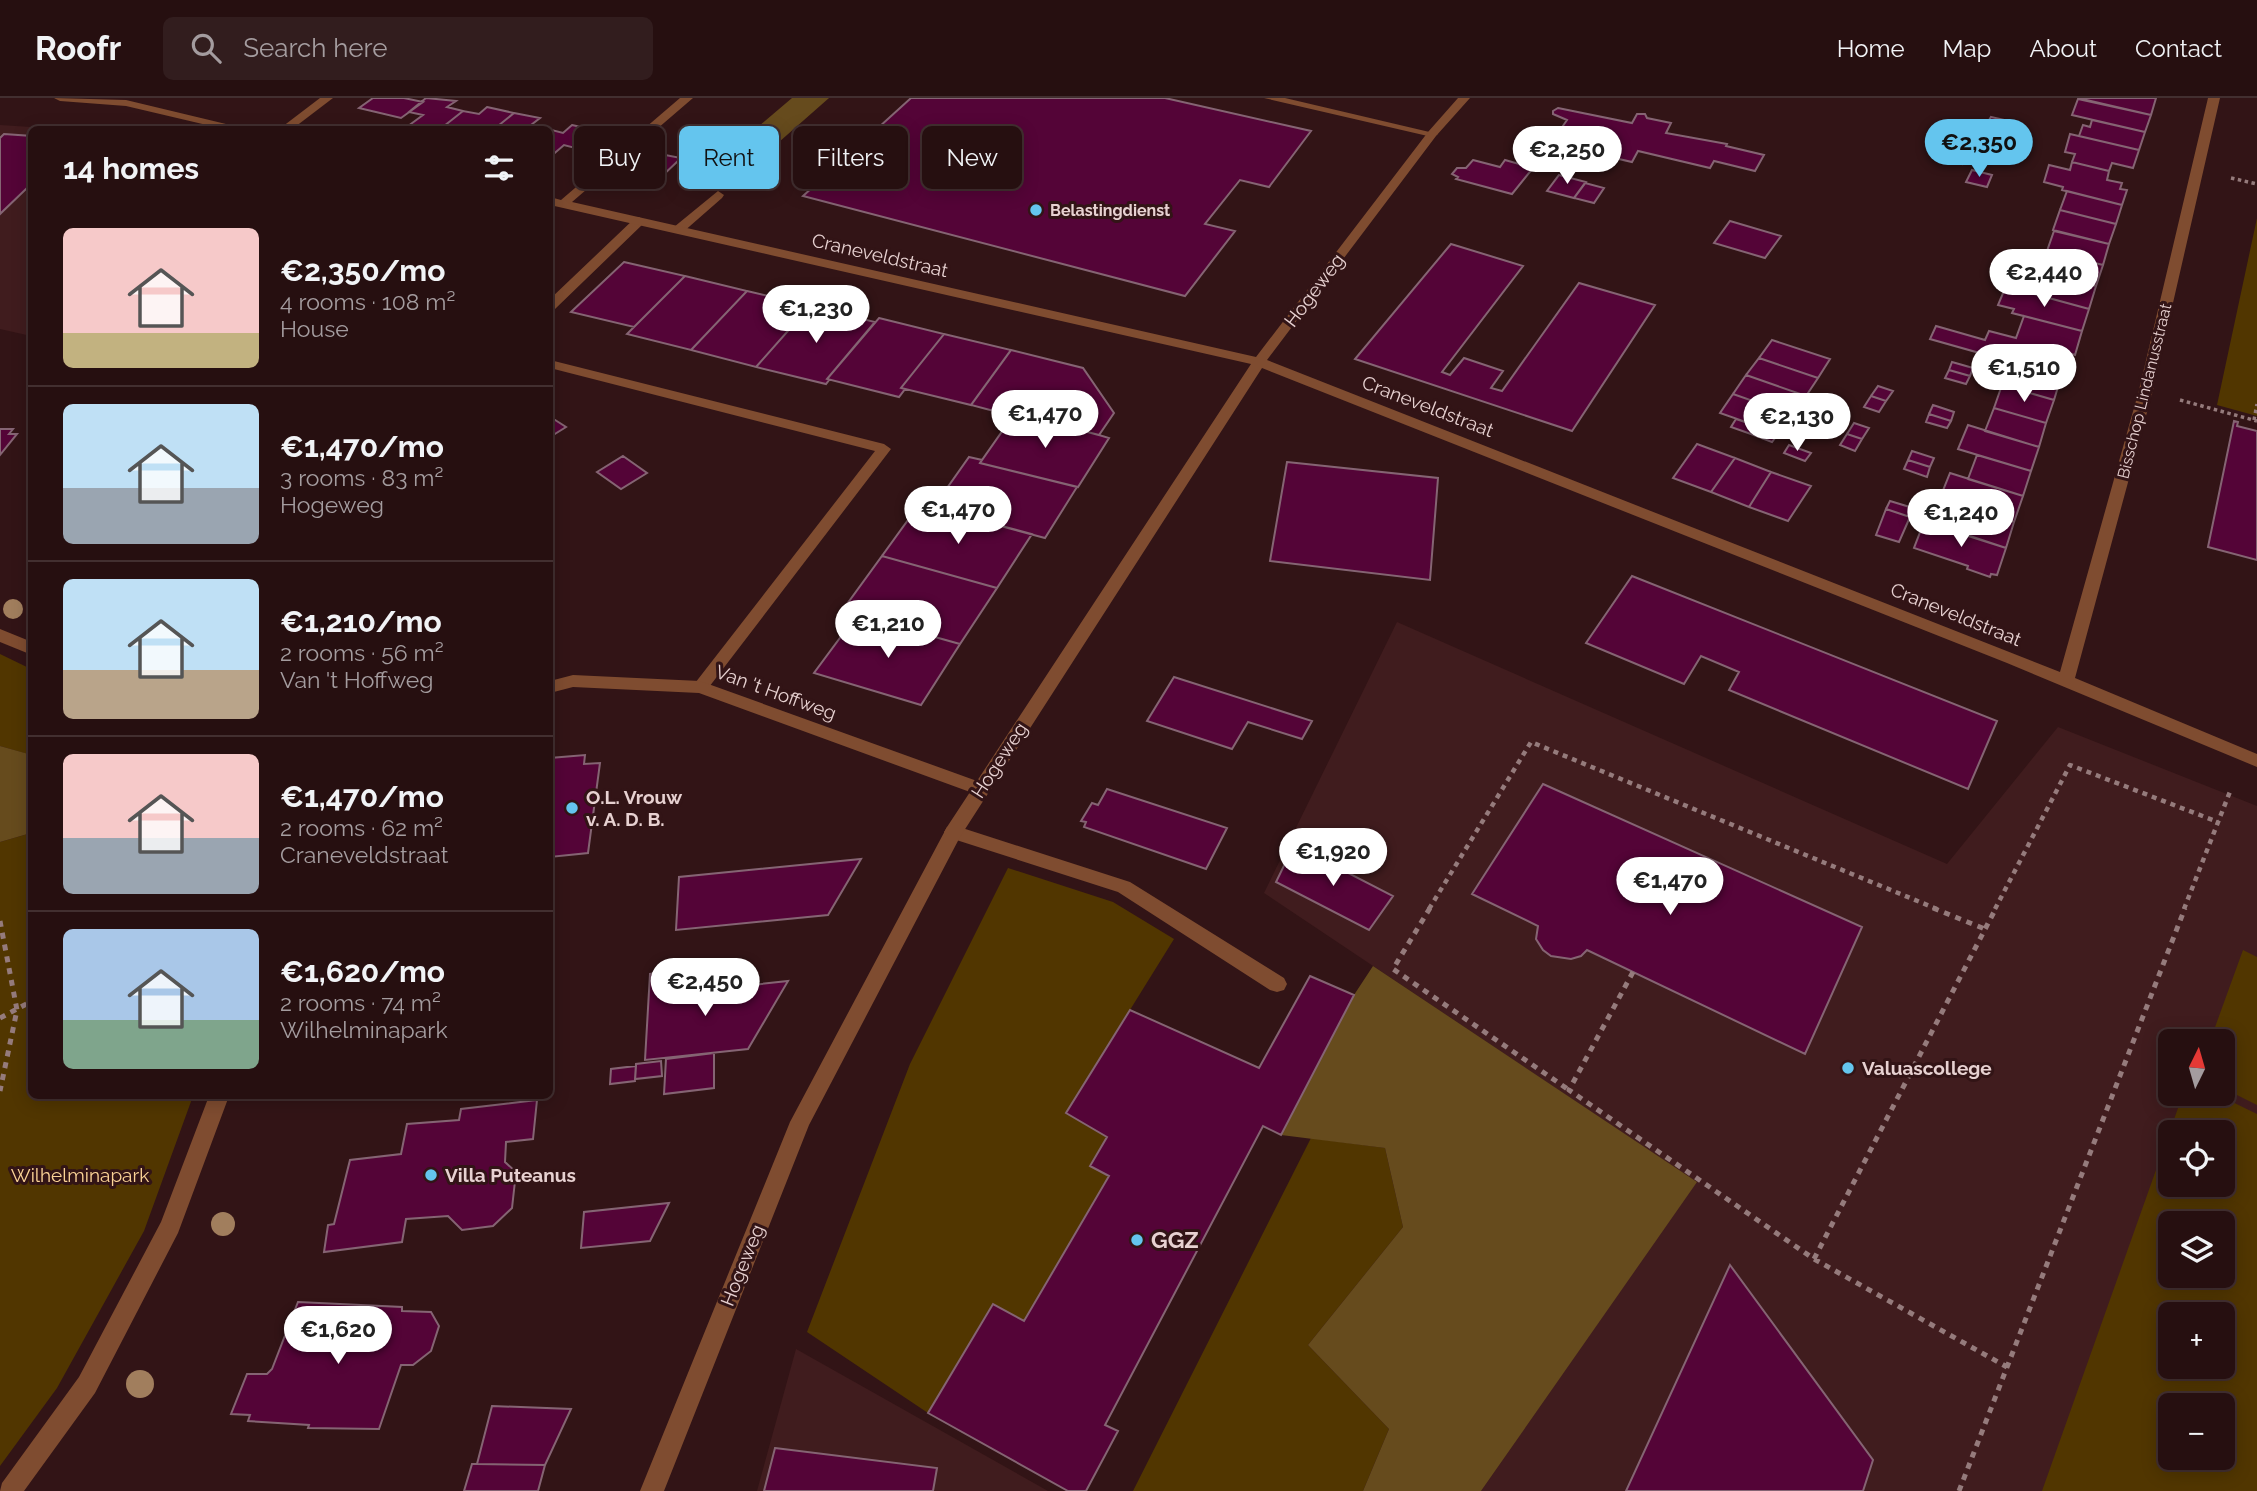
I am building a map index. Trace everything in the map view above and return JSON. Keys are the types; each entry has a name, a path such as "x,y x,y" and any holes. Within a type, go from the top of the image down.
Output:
{"street":[{"path":"60,98 126,103 228,126"},
{"path":"288,126 327,98"},
{"path":"556,203 687,98"},
{"path":"1270,98 1432,134"},
{"name":"Hogeweg","path":"652,1491 800,1122 953,832 1259,362 1432,134 1464,98"},
{"name":"Bisschop Lindanusstraat","path":"2066,681 2146,390 2214,98"},
{"path":"678,230 718,195"},
{"name":"Craneveldstraat","path":"556,203 1259,362 2066,681 2250,758"},
{"path":"553,303 639,221"},
{"path":"553,365 884,449 700,687"},
{"path":"0,635 28,647"},
{"name":"Van 't Hoffweg","path":"553,686 573,681 700,687 979,789"},
{"path":"953,832 1124,887 1276,984"},
{"path":"10,1491 87,1385 170,1226 218,1099"}],"path":[{"path":"2146,390 2256,421 2257,404"},
{"path":"1985,929 1531,742 1394,969 1814,1259 2007,1367"},
{"path":"1959,1491 2218,822 2250,758"},
{"path":"1814,1259 2070,765 2218,822"},
{"path":"0,921 17,1010 0,1091"},
{"path":"1569,1090 1633,972"},
{"path":"0,1018 28,1003"}],"shaded area":[{"path":"792,98 829,98 797,126 793,126 793,130 779,142 779,126 759,126"},
{"path":"0,125 28,127 28,335 0,329"},
{"name":"Valuascollege","path":"1397,622 1947,864 2058,727 2257,806 2257,1491 1481,1491 1696,1182 1264,893"},
{"path":"0,746 28,754 28,834 0,842"},
{"path":"1373,966 1697,1182 1481,1491 1363,1491 1389,1429 1308,1345 1403,1227 1385,1148 1281,1135 1354,995"},
{"path":"796,1349 1048,1491 757,1491"}],"green space":[{"path":"2257,218 2257,416 2217,405"},
{"path":"0,654 28,668 28,754 0,746"},
{"name":"Wilhelminapark","path":"28,834 28,1099 192,1099 144,1231 57,1388 0,1466 0,842"},
{"path":"1008,868 1113,902 1174,939 1066,1113 1107,1137 1090,1166 1109,1176 1024,1321 993,1305 928,1413 807,1332 910,1064"},
{"path":"2243,950 2257,957 2257,1105 2235,1094 2235,1029 2214,1029"},
{"path":"2235,1103 2257,1114 2257,1491 2042,1491 2158,1164 2158,1197 2235,1197 2235,1120 2174,1120 2179,1106 2235,1106"},
{"path":"1311,1138 1385,1148 1403,1227 1308,1345 1389,1429 1363,1491 1133,1491"}],"building":[{"path":"373,98 404,98 423,102 401,118 359,108"},
{"path":"426,98 456,101 447,107 463,111 444,126 408,126 423,115 409,112"},
{"name":"Belastingdienst","path":"911,98 1165,98 1311,131 1269,187 1240,180 1205,224 1235,231 1185,296 803,196 811,189 908,189 908,126 880,126"},
{"path":"2078,98 2156,98 2151,115"},
{"path":"2078,99 2151,115 2145,132 2072,115"},
{"path":"487,107 514,113 498,126 444,126 463,111 479,114"},
{"path":"1558,108 1632,123 1637,114 1645,114 1647,118 1671,123 1666,133 1727,144 1726,146 1764,155 1755,171 1714,161 1710,168 1638,151 1632,162 1606,156 1610,149 1556,136 1567,120 1553,114"},
{"path":"514,113 540,118 531,125 535,126 498,126"},
{"path":"1991,117 2013,122 2009,131 1986,125"},
{"path":"2092,120 2145,132 2139,150 2079,136 2083,125 2090,127"},
{"path":"572,125 576,126 574,126 574,148 564,145 553,154 553,130 563,133"},
{"path":"4,134 28,136 28,188 0,214 0,138"},
{"path":"2070,134 2139,150 2133,168 2112,163 2109,171 2072,162 2075,154 2065,152"},
{"path":"1977,140 1998,145 1993,159 1972,155"},
{"path":"1940,148 1964,153 1962,164 1937,158"},
{"path":"665,155 679,158 665,173"},
{"path":"1473,160 1500,167 1505,160 1533,168 1512,194 1456,179 1458,177 1452,174 1457,168 1466,168"},
{"path":"2072,162 2109,171 2107,180 2122,183 2120,189 2127,190 2122,205 2062,190 2063,187 2044,182 2049,165 2070,170"},
{"path":"1972,170 1992,175 1987,187 1966,182"},
{"path":"1559,175 1586,182 1574,198 1547,191"},
{"path":"1585,183 1604,188 1594,203 1574,198"},
{"path":"2067,191 2122,205 2116,224 2060,210"},
{"path":"2060,210 2116,224 2109,244 2053,230"},
{"path":"1730,221 1781,236 1765,258 1714,243"},
{"path":"2054,231 2109,244 2103,265 2047,251"},
{"path":"1451,244 1523,266 1442,372 1450,375 1464,358 1503,371 1491,388 1502,391 1579,283 1655,305 1572,431 1355,359"},
{"path":"2047,251 2103,265 2096,286 2039,272"},
{"path":"624,262 685,276 634,327 571,312"},
{"path":"2008,264 2096,286 2089,309 2001,285"},
{"path":"685,276 747,291 691,350 627,334"},
{"path":"2006,286 2089,309 2082,331 2012,313 2014,309 1998,305"},
{"path":"747,291 810,306 756,367 691,350"},
{"path":"810,306 875,322 827,379 829,380 826,384 756,367"},
{"path":"2024,316 2082,331 2075,355 2068,353 2061,376 1930,339 1936,326 1985,340 1989,331 2016,338"},
{"path":"879,318 944,334 901,388 905,389 899,397 827,379"},
{"path":"944,334 1011,350 971,405 901,388"},
{"path":"1772,340 1830,359 1818,378 1759,358"},
{"path":"1011,350 1083,368 1114,413 1099,435 1015,413 1013,416 971,405"},
{"path":"1759,358 1818,378 1806,396 1746,375"},
{"path":"1952,362 1973,368 1970,376 1949,370"},
{"path":"2010,363 2061,377 2054,400 2002,385"},
{"path":"1949,370 1970,376 1966,384 1945,378"},
{"path":"1746,375 1806,396 1793,415 1733,394"},
{"path":"2002,385 2054,400 2046,423 1994,408"},
{"path":"1878,386 1893,391 1886,401 1871,396"},
{"path":"1733,394 1793,415 1780,434 1720,413"},
{"path":"1871,396 1886,401 1879,412 1864,407"},
{"path":"1933,405 1954,412 1951,421 1929,414"},
{"path":"1994,408 2046,423 2039,447 1985,431"},
{"path":"1015,413 1109,438 1078,487 980,463"},
{"path":"1929,414 1951,421 1947,428 1926,422"},
{"path":"553,419 566,427 553,435"},
{"path":"1736,419 1757,426 1751,434 1731,427"},
{"path":"2234,421 2238,422 2237,426 2257,431 2257,560 2208,547"},
{"path":"1854,423 1869,428 1862,439 1847,434"},
{"path":"1968,425 2039,447 2031,471 1958,449"},
{"path":"1757,426 1778,434 1772,442 1751,434"},
{"path":"0,429 13,429 9,434 17,434 0,455"},
{"path":"1847,434 1862,439 1855,451 1840,445"},
{"path":"1697,444 1735,458 1711,492 1673,478"},
{"path":"1789,445 1811,453 1805,461 1784,453"},
{"path":"1912,451 1934,458 1930,467 1908,460"},
{"path":"1977,455 2031,471 2023,496 1968,479"},
{"path":"623,456 647,473 621,489 597,472"},
{"path":"969,457 982,460 980,463 1077,487 1045,538 933,508"},
{"path":"1735,458 1771,472 1749,507 1711,492"},
{"path":"1908,460 1930,467 1927,477 1904,469"},
{"path":"1287,462 1438,478 1430,580 1270,561"},
{"path":"1771,472 1811,486 1788,521 1749,507"},
{"path":"1950,473 2023,496 2014,522 1940,498"},
{"path":"1890,501 1913,508 1910,517 1886,509"},
{"path":"921,502 934,506 933,508 1032,534 997,588 882,556"},
{"path":"1958,504 2014,522 2006,548 1949,529"},
{"path":"1886,509 1910,517 1899,542 1876,535"},
{"path":"1924,522 2006,548 1997,575 1991,574 1990,577 1967,569 1968,566 1914,548"},
{"path":"882,556 997,588 960,644 842,611"},
{"path":"1632,576 1997,721 1968,789 1729,690 1739,672 1701,656 1684,684 1586,643"},
{"path":"857,615 960,644 921,705 814,673"},
{"path":"1174,677 1312,721 1302,739 1248,722 1232,749 1147,721"},
{"name":"O.L. Vrouw v. A. D. B.","path":"585,755 584,764 600,763 588,853 553,857 553,758"},
{"path":"1543,784 1862,927 1805,1054 1587,950 1581,956 1571,959 1551,956 1536,939 1538,926 1472,894"},
{"path":"1107,789 1227,828 1206,869 1084,827 1086,822 1081,821 1092,803 1098,805"},
{"path":"1294,845 1393,896 1369,930 1276,882"},
{"path":"861,859 828,915 676,930 679,877"},
{"path":"672,971 670,994 788,981 748,1049 645,1060 650,974"},
{"name":"GGZ","path":"1310,976 1354,995 1281,1135 1263,1126 1105,1425 1118,1431 1086,1491 1068,1491 928,1413 993,1304 1024,1321 1109,1176 1090,1166 1107,1137 1066,1113 1130,1010 1259,1068"},
{"path":"714,1053 714,1088 664,1094 666,1059"},
{"path":"661,1061 662,1076 635,1079 636,1064"},
{"path":"636,1066 635,1081 610,1084 611,1069"},
{"name":"Villa Puteanus","path":"537,1100 533,1139 506,1142 505,1162 516,1172 512,1208 493,1226 462,1230 448,1216 406,1219 402,1242 324,1252 328,1225 334,1224 350,1160 401,1154 407,1124 459,1120 461,1109"},
{"path":"669,1203 650,1241 581,1248 584,1212"},
{"path":"1730,1265 1873,1460 1863,1491 1626,1491"},
{"path":"298,1302 402,1307 402,1311 431,1312 439,1326 431,1351 413,1365 401,1365 379,1429 308,1428 309,1425 248,1421 250,1415 231,1414 247,1374 267,1374 272,1369"},
{"path":"492,1406 571,1409 545,1465 477,1464"},
{"path":"775,1448 937,1468 933,1491 764,1491"},
{"path":"472,1464 545,1465 538,1491 464,1491"}],"place":[{"name":"Belastingdienst","path":"1036,210"},
{"name":"O.L. Vrouw v. A. D. B.","path":"572,808"},
{"name":"Valuascollege","path":"1848,1068"},
{"name":"Villa Puteanus","path":"431,1175"},
{"name":"GGZ","path":"1137,1240"}]}
